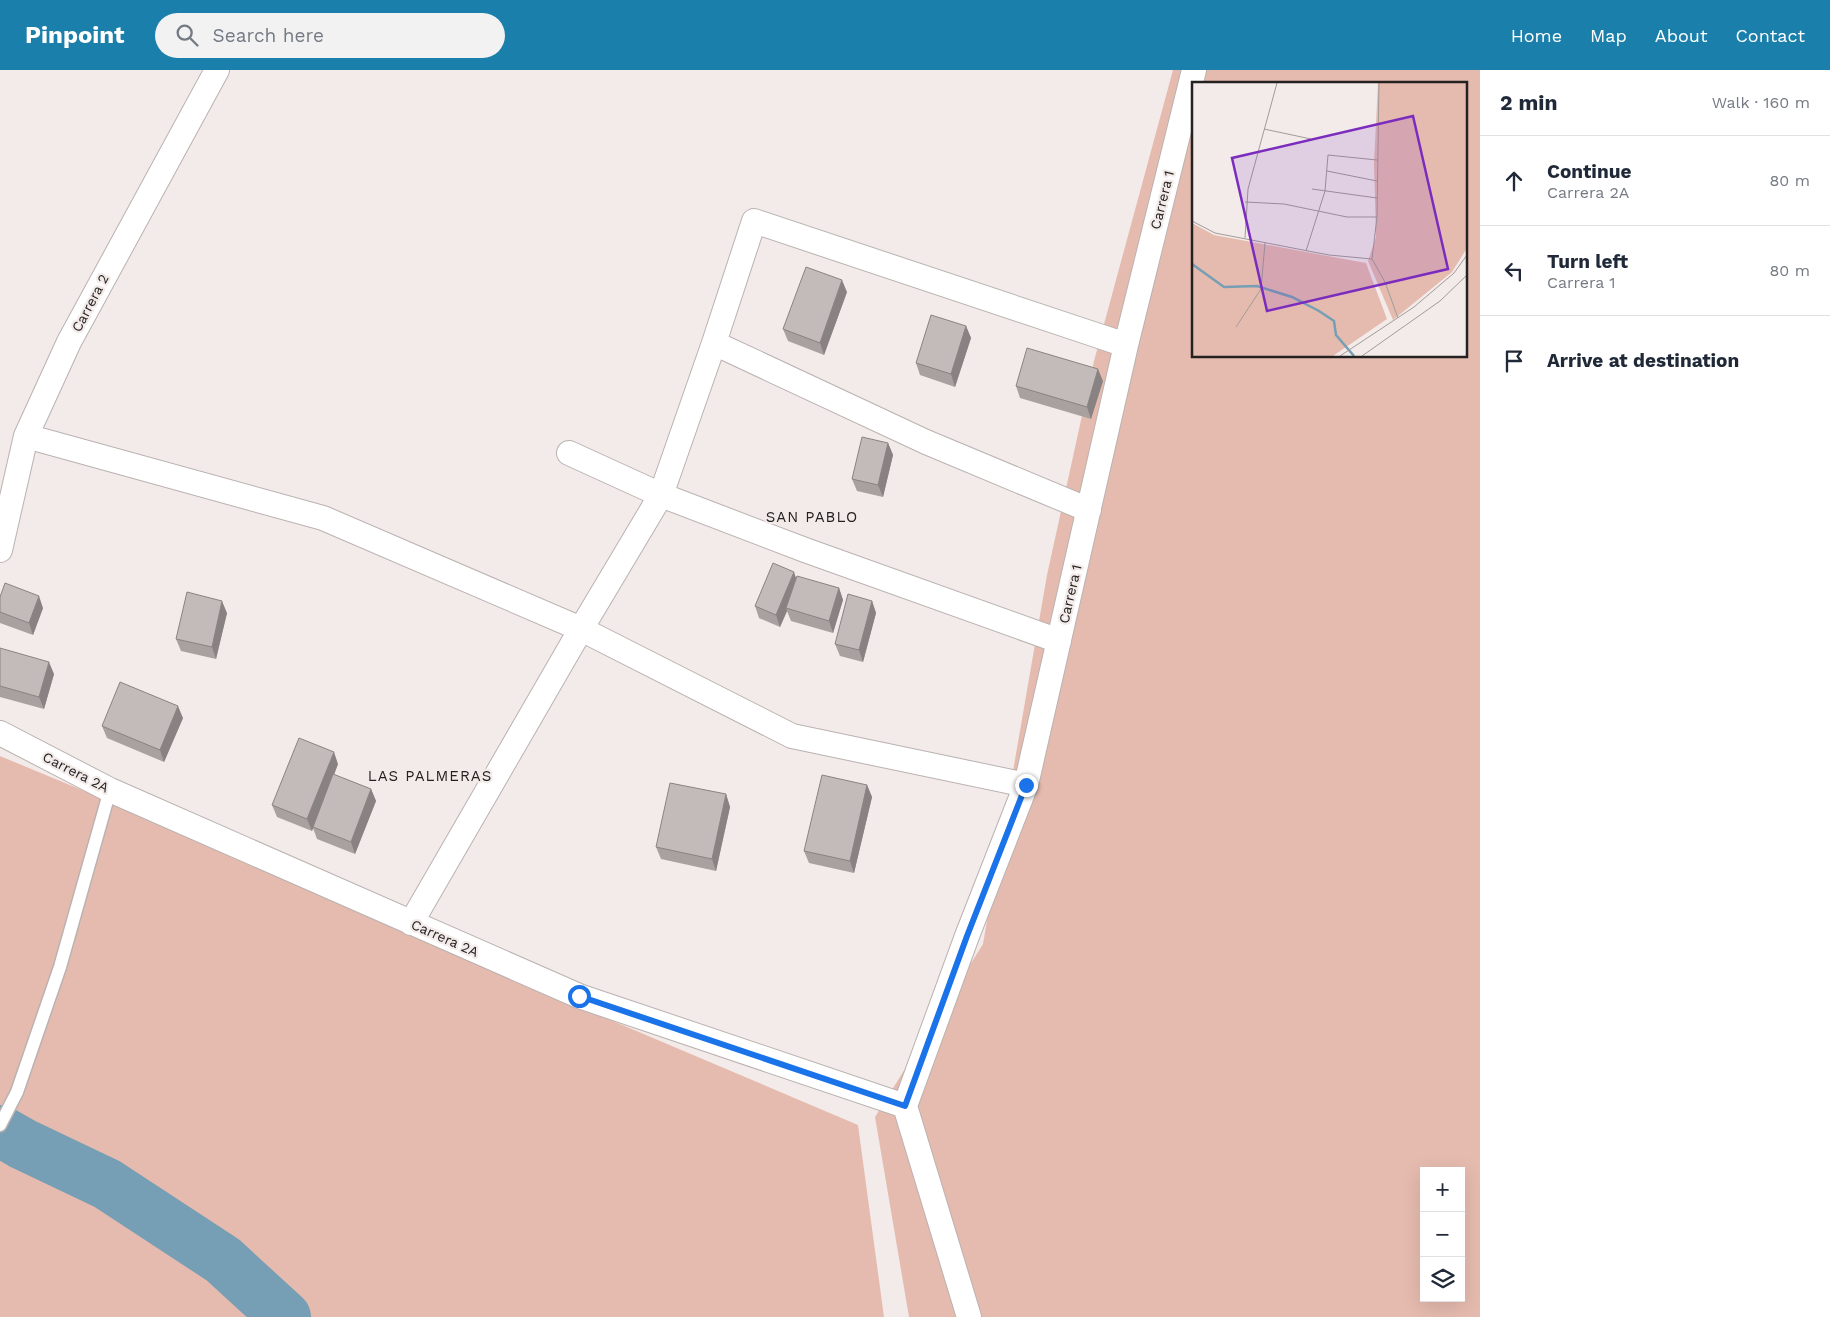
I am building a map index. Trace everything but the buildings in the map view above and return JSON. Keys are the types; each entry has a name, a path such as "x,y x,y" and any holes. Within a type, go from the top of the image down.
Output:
{"street":[{"name":"Carrera 2","path":"0,550 26,436 69,342 217,70"},
{"name":"Carrera 1","path":"905,1106 967,936 1026,785 1126,345 1194,70"},
{"path":"411,923 581,629 662,495 754,221 1126,345"},
{"path":"714,343 926,442 1090,510"},
{"path":"26,436 322,518 581,629 792,736 1026,785"},
{"path":"569,453 662,495 805,550 1059,641"},
{"name":"Carrera 2A","path":"0,733 110,790 579,996 905,1106"},
{"path":"905,1106 969,1317"}],"lane":[{"path":"0,1125 17,1092 60,967 110,790"}],"shaded area":[{"path":"1173,70 1480,70 1480,1317 909,1317 875,1117 983,944 1047,575 1094,361"},
{"path":"0,756 171,827 429,943 858,1125 884,1317 0,1317"}],"waterway":[{"path":"0,1131 107,1184 223,1260 285,1317"}],"district":[{"name":"SAN PABLO","path":"812,517"},
{"name":"LAS PALMERAS","path":"430,776"}],"route":[{"path":"579,996 905,1106 967,936 1026,785"}]}
